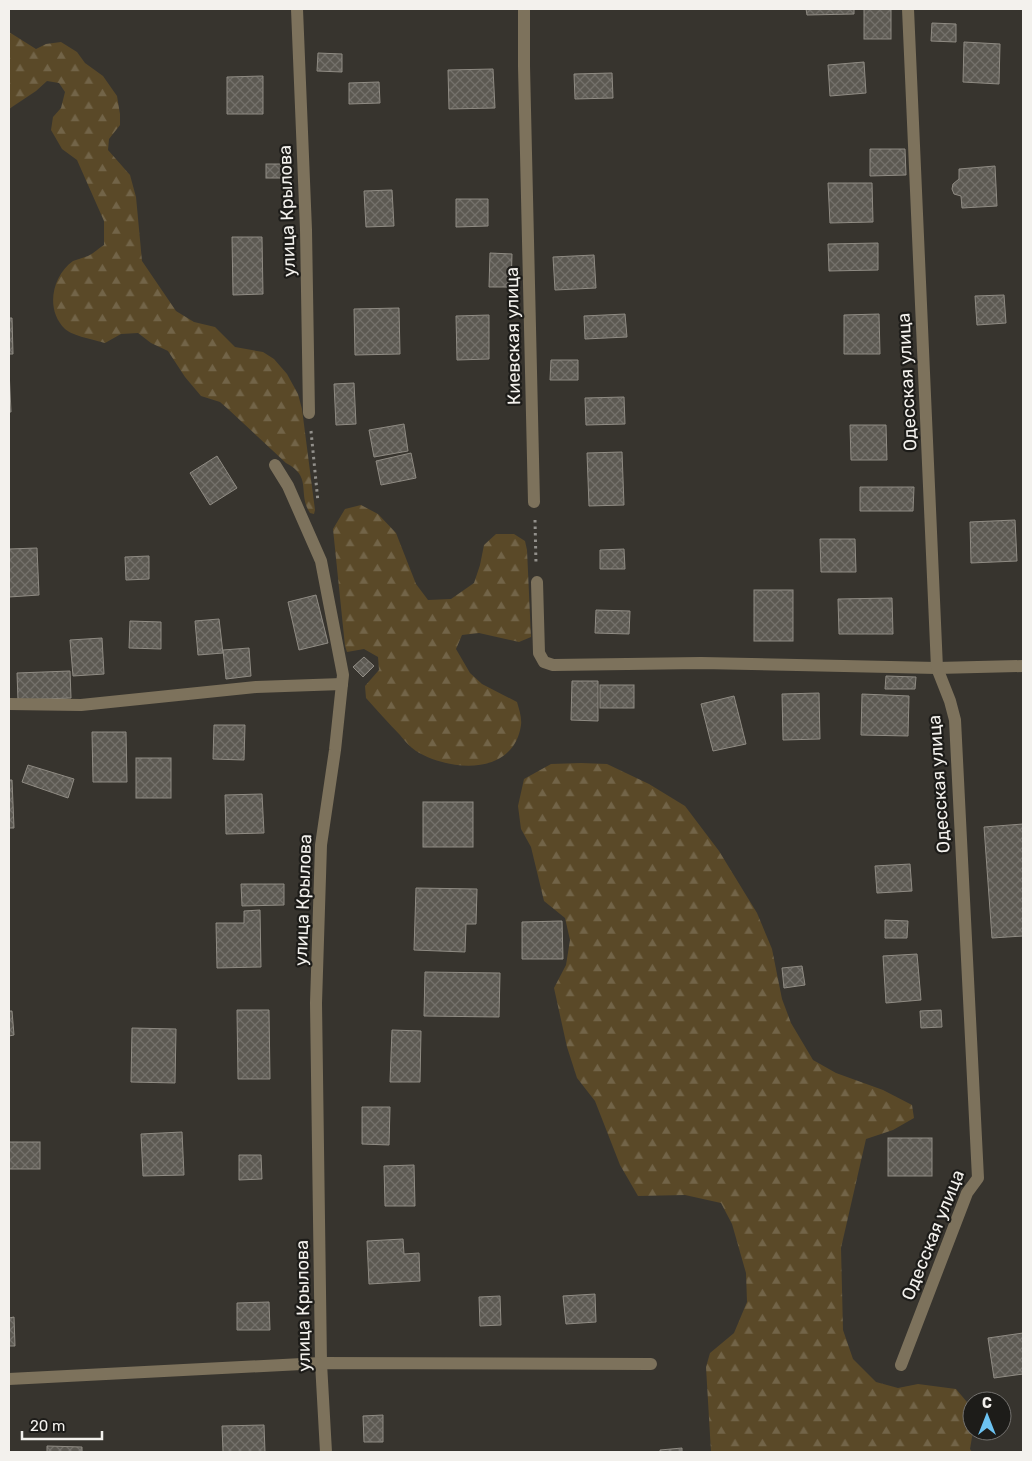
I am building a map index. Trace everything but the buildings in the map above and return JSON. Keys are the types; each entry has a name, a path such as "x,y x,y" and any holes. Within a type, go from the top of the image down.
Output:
{"street":[{"name":"улица Крылова","path":"297,9 306,230 309,413"},
{"name":"Киевская улица","path":"524,9 534,502"},
{"name":"Одесская улица","path":"901,1365 967,1193 978,1178 955,720 937,668 908,9"},
{"name":"улица Крылова","path":"275,465 288,486 321,560 343,675 323,824 316,1003 321,1363 326,1452"},
{"path":"537,582 539,653 544,662 552,665 701,663 937,668 1023,666"},
{"path":"9,704 81,705 256,687 342,684"},
{"path":"9,1379 321,1363 651,1364"}],"path":[{"path":"309,413 316,485"},
{"path":"534,502 537,582"}],"green space":[{"path":"9,32 36,49 46,44 61,42 77,52 85,63 103,76 117,96 120,125 109,139 108,150 130,175 136,197 142,261 176,311 194,322 215,327 235,347 263,352 274,359 287,374 298,394 302,409 314,514 310,513 306,506 302,480 294,468 286,463 220,402 201,396 185,377 168,351 151,343 138,333 121,334 105,343 84,338 65,329 59,321 53,303 56,284 60,275 73,261 88,256 104,245 104,221 77,160 62,149 51,130 53,117 61,108 65,92 59,83 47,81 36,91 9,109"},
{"path":"361,505 378,514 396,533 416,584 428,600 451,599 474,583 484,545 496,534 514,534 525,541 531,637 519,642 479,633 462,635 456,649 470,673 482,684 517,702 521,725 516,742 506,754 494,761 479,765 462,765 430,758 409,745 366,698 365,686 379,670 378,657 364,649 347,652 333,529 345,509"},
{"path":"551,764 607,764 649,784 685,806 719,851 757,913 772,949 782,999 791,1023 813,1060 836,1073 883,1090 912,1105 914,1118 893,1130 866,1139 841,1248 843,1330 853,1359 876,1382 898,1388 918,1384 956,1389 962,1396 962,1441 971,1441 970,1449 972,1452 711,1452 706,1367 710,1353 734,1333 747,1302 746,1273 732,1224 721,1203 685,1195 638,1196 620,1165 595,1101 577,1078 567,1047 554,988 566,965 570,940 565,918 544,901 531,847 521,829 518,806 524,779"}]}
